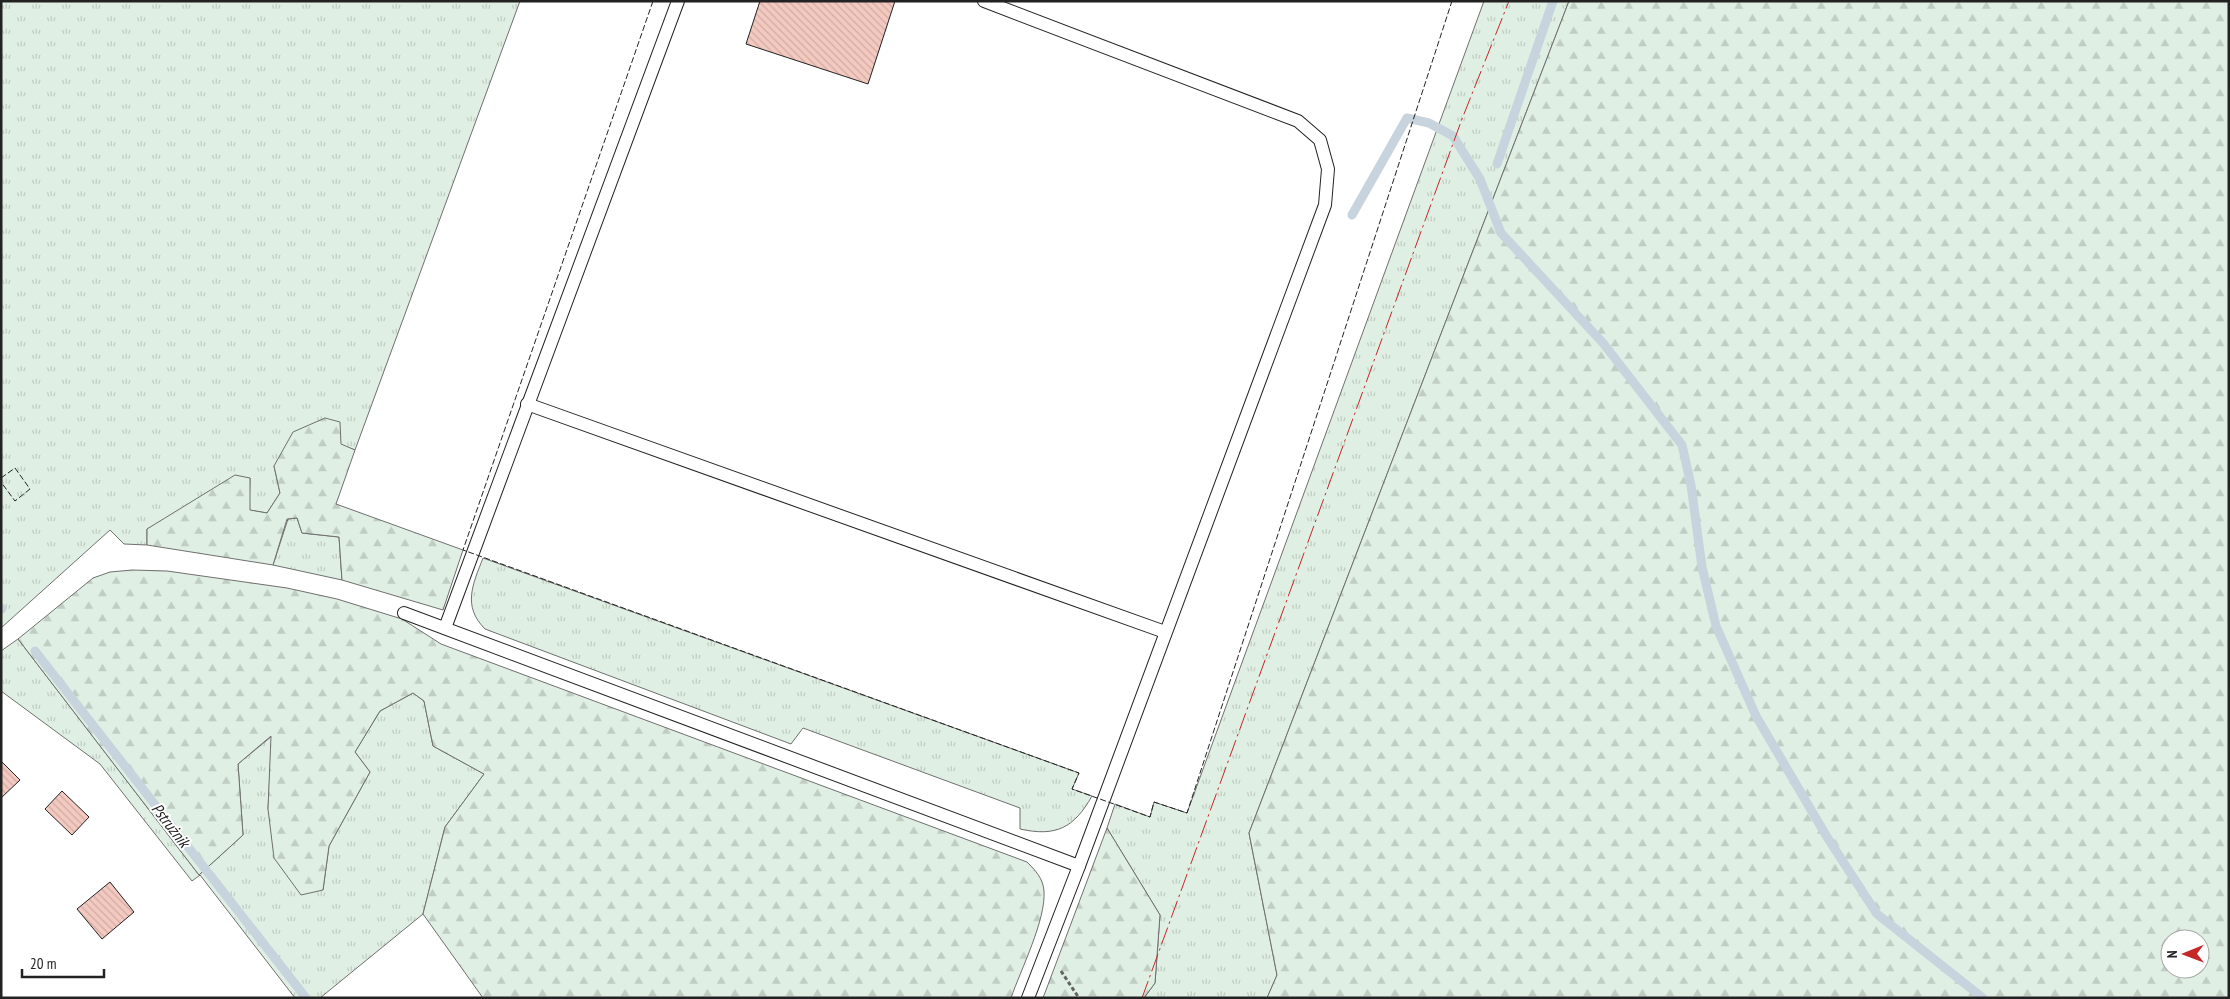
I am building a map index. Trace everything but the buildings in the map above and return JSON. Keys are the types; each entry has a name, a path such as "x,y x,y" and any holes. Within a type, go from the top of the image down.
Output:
{"lane":[{"path":"445,628 678,1"},
{"path":"984,1 1298,121 1320,140 1328,169 1326,205 1028,998"},
{"path":"527,404 1165,632"},
{"path":"404,613 1079,866"}],"path":[{"path":"1047,950 1079,998"}],"green space":[{"path":"1,1 520,1 355,450 341,445 274,466 280,493 267,513 249,510 250,478 147,529 147,545 124,544 110,530 1,628"},
{"path":"1484,1 1569,1 1249,833 1277,975 1267,998 1144,998 1155,983 1160,915 1107,828 1115,804 1150,817 1154,802 1187,813"},
{"path":"1569,1 2229,1 2229,998 1267,998 1277,975 1249,833"},
{"path":"325,418 340,422 341,444 355,450 336,504 463,550 443,610 342,580 339,537 302,533 297,518 287,519 273,565 147,545 147,529 235,475 250,478 250,510 267,513 280,493 274,466 293,432"},
{"path":"297,518 302,533 339,537 342,580 273,565 288,519"},
{"path":"483,558 1079,773 1072,789 1092,796 1078,816 1063,828 1044,832 1020,829 1020,808 803,728 791,744 485,629 474,612 472,603 473,586"},
{"path":"132,570 167,571 287,588 337,599 402,619 441,644 1027,862 1036,871 1042,882 1044,903 1037,930 1011,998 483,998 423,914 445,827 484,774 433,746 424,701 413,693 380,711 355,752 370,772 329,846 323,890 301,895 274,858 268,809 271,736 238,764 243,835 199,875 18,639 93,578 110,572"},
{"path":"18,639 199,875 243,835 238,764 272,736 268,809 323,890 329,846 370,772 355,752 380,711 413,693 424,701 433,746 484,774 445,827 423,914 320,998 295,998 200,875 192,881 100,764 1,691 1,651"},
{"path":"1107,828 1160,915 1155,983 1144,998 1043,998"}],"waterway":[{"path":"1497,164 1553,1"},
{"path":"1352,215 1407,118 1429,123 1453,136 1480,179 1501,233 1603,343 1682,445 1691,485 1702,567 1716,626 1756,716 1827,837 1877,914 1983,998"},
{"name":"Pstrużnik","path":"35,651 306,998"}],"fence":[{"path":"653,1 463,550 1079,773 1072,789 1150,817 1154,802 1187,813 1452,1"},
{"path":"1,478 15,468 30,489 15,501 1,482"}],"power":[{"path":"1142,998 1462,119 1509,1"}]}
